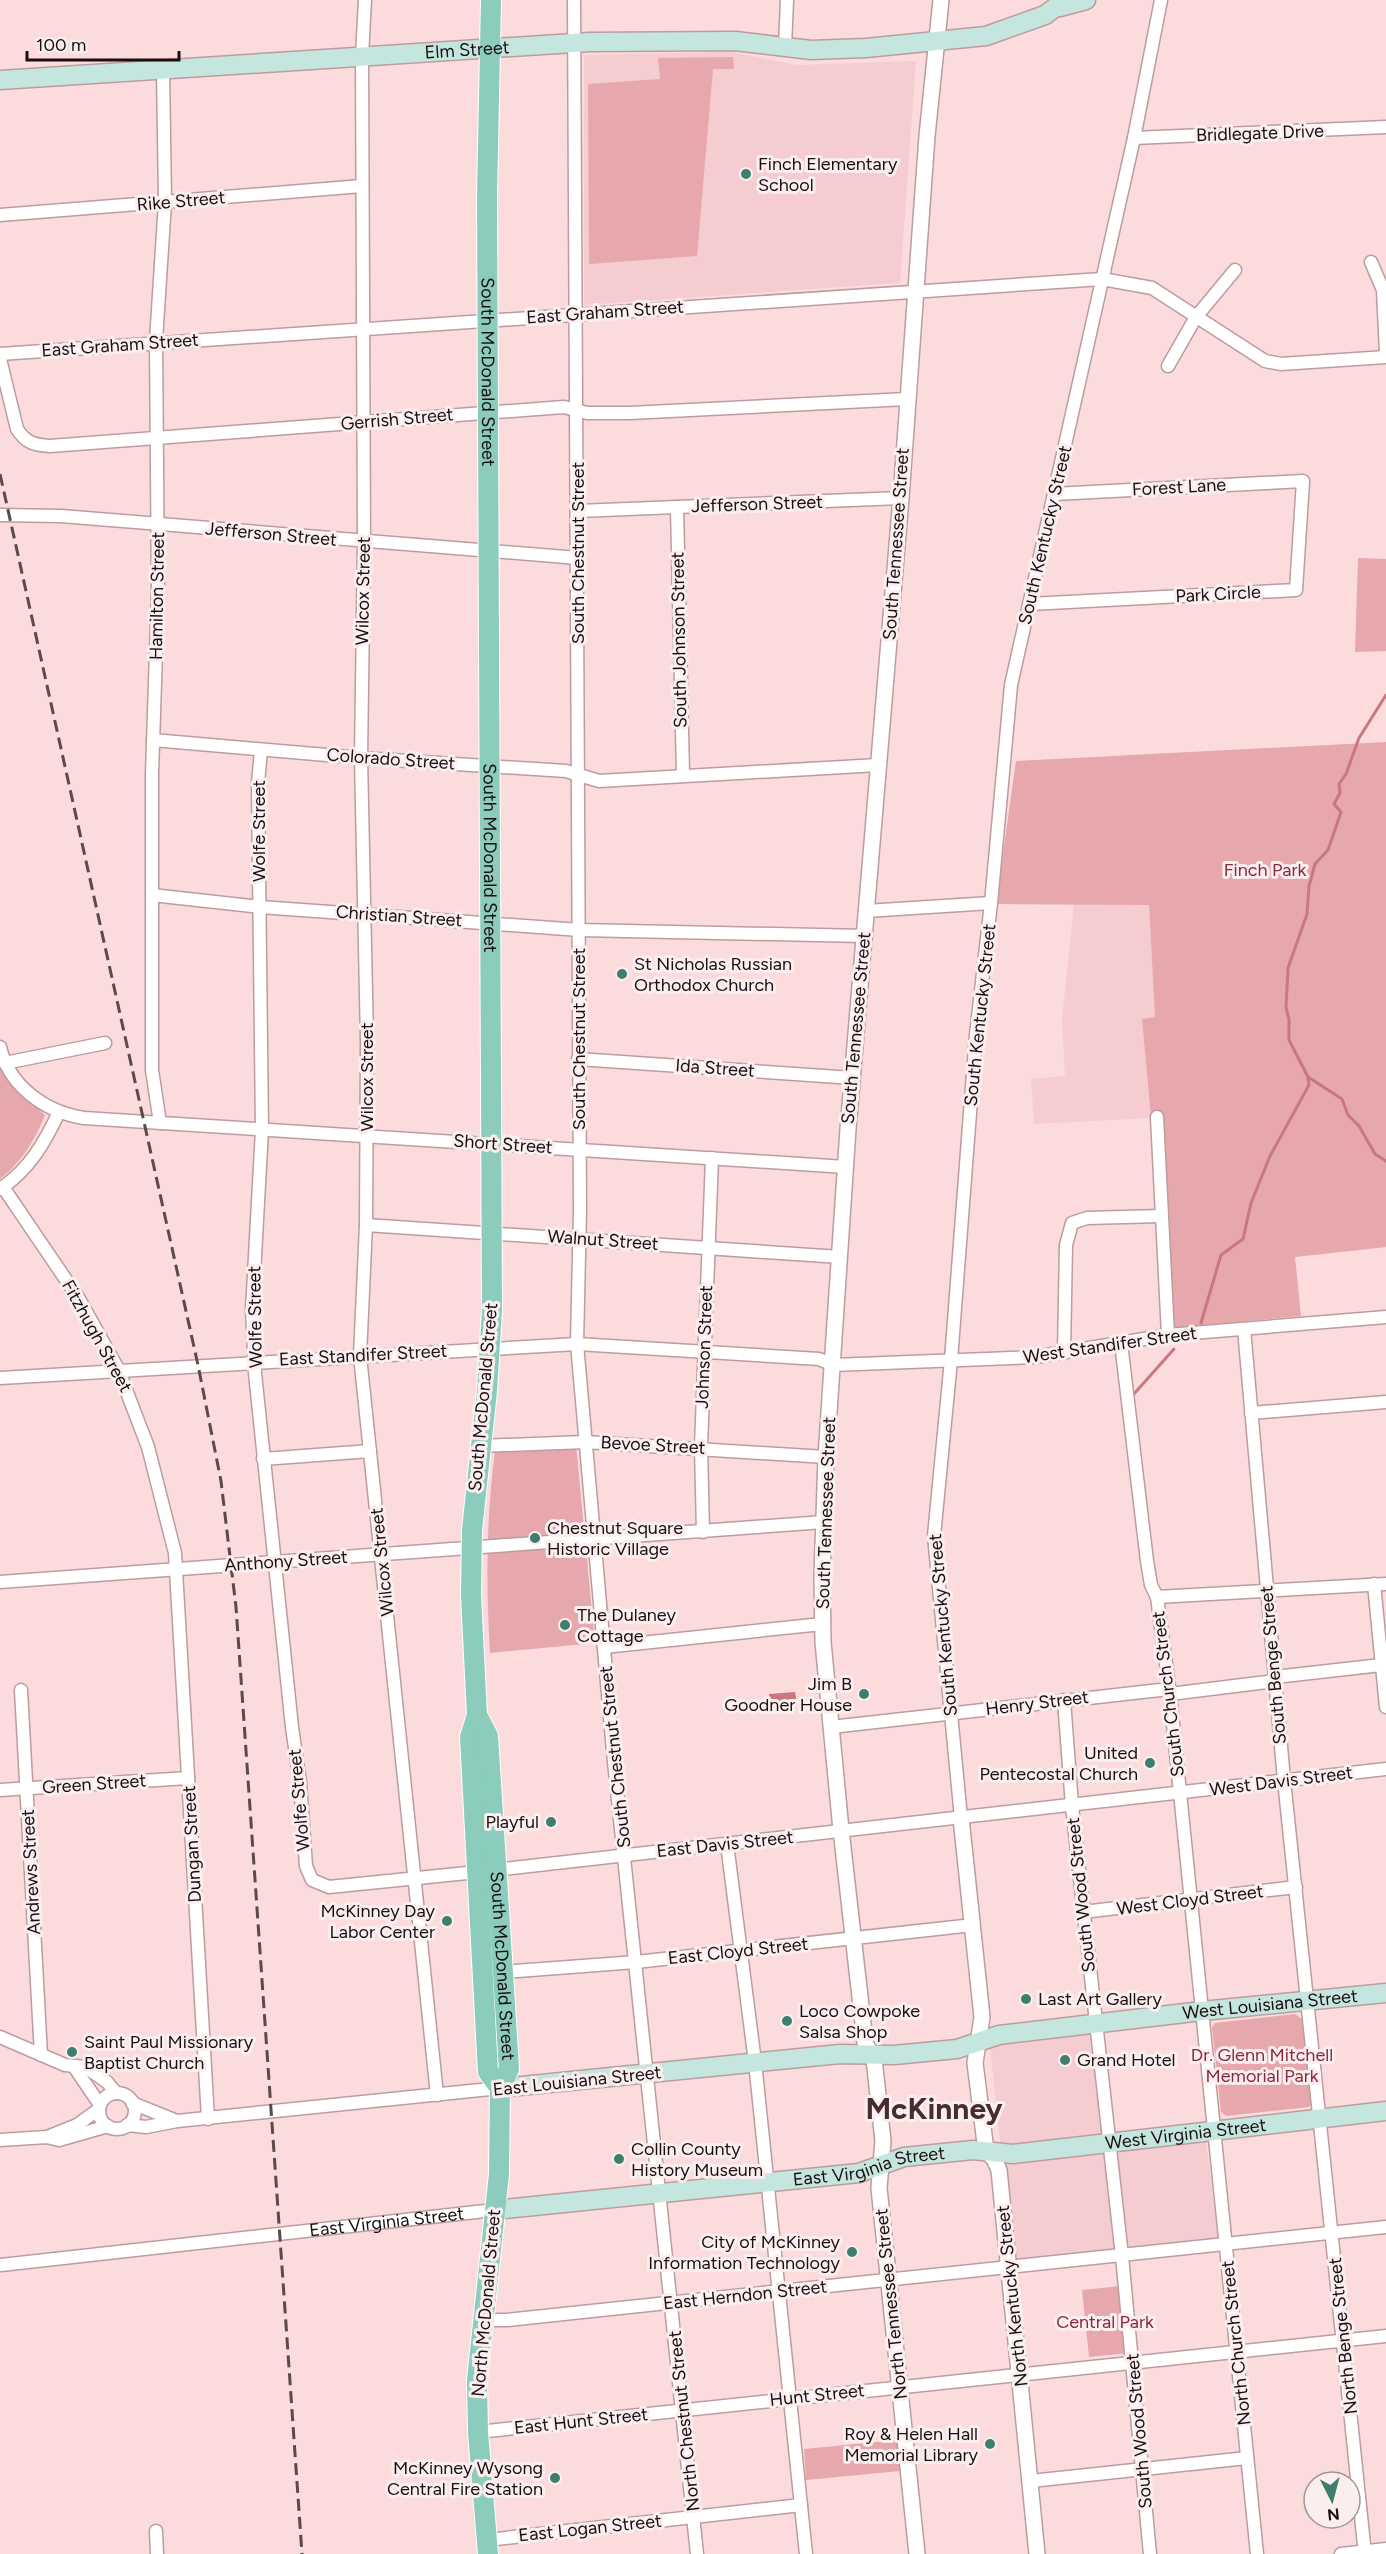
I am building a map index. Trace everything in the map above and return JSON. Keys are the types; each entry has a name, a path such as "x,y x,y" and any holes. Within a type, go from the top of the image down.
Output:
{"main road":[{"name":"South McDonald Street","path":"487,1871 488,2072 500,2088 509,2069 503,1972 470,1737 477,1715 471,1548 490,1348 488,48 491,0"},
{"name":"Elm Street","path":"0,80 574,42 735,41 821,50 935,42 975,38 1005,31 1062,3 1086,0"},
{"name":"West Louisiana Street","path":"976,2043 999,2035 1202,2011 1386,1993"},
{"name":"East Louisiana Street","path":"500,2088 840,2054 957,2049 976,2043"},
{"name":"North McDonald Street","path":"487,2547 478,2432 477,2380 500,2152 500,2088"},
{"name":"West Virginia Street","path":"986,2151 1013,2154 1386,2111"},
{"name":"East Virginia Street","path":"494,2210 859,2172 904,2157 967,2150 986,2151"}],"street":[{"name":"Wilcox Street","path":"365,0 362,56 364,542 361,758 367,1136 366,1225 360,1356 437,2095"},
{"name":"South Chestnut Street","path":"574,0 579,558 580,1240 577,1344 624,1855 648,2074"},
{"path":"785,47 787,0"},
{"name":"South Tennessee Street","path":"872,2054 865,2043 841,1830 822,1624 826,1457 864,936 901,498 935,42 941,0"},
{"name":"South Kentucky Street","path":"976,2043 982,2028 982,2017 934,1536 951,1360 976,1035 1011,685 1134,138 1161,0"},
{"name":"Hamilton Street","path":"160,1123 152,1070 152,895 158,524 156,341 165,202 163,69"},
{"name":"Bridlegate Drive","path":"1134,138 1386,127"},
{"name":"Rike Street","path":"0,215 362,186"},
{"path":"1371,262 1383,290 1386,355"},
{"path":"1168,366 1196,317 1235,270"},
{"name":"East Graham Street","path":"0,354 156,341 1102,279 1152,288 1253,354 1281,364 1386,355"},
{"name":"Gerrish Street","path":"0,359 13,414 23,438 33,444 50,446 564,407 587,413 630,413 907,399"},
{"name":"Forest Lane","path":"1054,494 1303,481"},
{"name":"Park Circle","path":"1030,604 1296,590 1303,481"},
{"name":"Jefferson Street","path":"578,511 901,498"},
{"name":"South Johnson Street","path":"676,507 683,774"},
{"name":"Jefferson Street","path":"0,515 61,516 579,558"},
{"name":"Colorado Street","path":"153,740 361,758 489,765 579,775 599,781 683,774 878,765"},
{"name":"Wolfe Street","path":"261,750 258,783 262,1130 252,1310 263,1459 300,1782 306,1866 312,1880"},
{"name":"Christian Street","path":"152,895 260,907 579,930 864,936"},
{"path":"866,911 991,903"},
{"path":"0,1047 5,1063 105,1043"},
{"name":"Ida Street","path":"578,1059 853,1077"},
{"name":"Short Street","path":"5,1063 32,1096 58,1112 84,1118 846,1167"},
{"name":"Fitzhugh Street","path":"58,1112 38,1151 2,1188 79,1299 118,1369 148,1447 177,1569"},
{"path":"1157,1117 1168,1335"},
{"path":"708,1247 712,1158"},
{"path":"1064,1353 1066,1245 1072,1223 1087,1218 1161,1216"},
{"name":"Walnut Street","path":"366,1225 840,1257"},
{"name":"Johnson Street","path":"701,1447 708,1247"},
{"name":"West Standifer Street","path":"833,1365 1064,1353 1168,1335 1386,1317"},
{"name":"South Benge Street","path":"1244,1329 1284,1780 1309,2001"},
{"name":"South Church Street","path":"1121,1343 1147,1561 1151,1585 1157,1597 1169,1692 1202,2011"},
{"name":"East Standifer Street","path":"0,1378 118,1369 577,1344 819,1359 833,1365"},
{"path":"1251,1413 1386,1402"},
{"name":"Bevoe Street","path":"480,1446 585,1442 701,1447 826,1457"},
{"path":"701,1447 703,1532"},
{"path":"263,1459 370,1450"},
{"name":"Anthony Street","path":"0,1582 824,1522"},
{"name":"Dungan Street","path":"177,1569 208,2119"},
{"path":"1157,1597 1380,1584 1381,1665 1386,1707"},
{"path":"604,1647 822,1624"},
{"path":"1169,1692 1381,1665"},
{"name":"Andrews Street","path":"21,1690 41,2055"},
{"name":"Henry Street","path":"831,1727 1136,1692 1169,1692"},
{"name":"South Wood Street","path":"1064,1700 1072,1806 1094,2024 1122,2256 1150,2554"},
{"name":"West Davis Street","path":"961,1818 1386,1769"},
{"name":"Green Street","path":"0,1790 188,1778"},
{"name":"East Davis Street","path":"312,1880 329,1887 961,1818"},
{"path":"727,1844 755,2062 777,2292 806,2554"},
{"name":"West Cloyd Street","path":"1083,1912 1296,1887"},
{"name":"East Cloyd Street","path":"503,1972 636,1962 973,1925"},
{"name":"North Benge Street","path":"1309,2001 1365,2553"},
{"name":"North Church Street","path":"1202,2011 1257,2554"},
{"path":"0,2037 75,2068 86,2067 107,2082 116,2093 125,2096 132,2103 134,2112 127,2125 118,2128 108,2126 59,2140 47,2137 0,2140"},
{"name":"North Kentucky Street","path":"976,2043 975,2063 986,2151 994,2159 999,2170 1021,2373 1037,2554"},
{"name":"North Tennessee Street","path":"872,2054 883,2141 878,2182 917,2554"},
{"path":"75,2068 100,2107 101,2119 108,2126"},
{"name":"North Chestnut Street","path":"648,2074 697,2554"},
{"name":"East Louisiana Street","path":"127,2125 146,2127 167,2125 177,2121 500,2088"},
{"path":"47,2137 76,2125 100,2107 106,2097 116,2093"},
{"name":"East Louisiana Street","path":"132,2103 177,2121"},
{"name":"East Virginia Street","path":"0,2266 494,2210"},
{"name":"East Herndon Street","path":"482,2320 507,2320 1386,2227"},
{"name":"Hunt Street","path":"683,2410 1386,2336"},
{"name":"East Hunt Street","path":"478,2432 683,2410"},
{"path":"1031,2481 1247,2457"},
{"name":"East Logan Street","path":"487,2547 694,2517 801,2505"},
{"path":"156,2530 157,2554"},
{"path":"1341,2554 1386,2549"}],"shaded area":[{"name":"Finch Elementary School","path":"730,52 797,65 916,61 900,283 584,305 584,55"},
{"path":"1074,904 1149,905 1155,1017 1142,1019 1151,1118 1034,1124 1031,1079 1065,1076 1062,1020"},
{"path":"795,1692 797,1704 770,1707 769,1694"},
{"path":"1093,2034 1106,2153 1206,2141 1219,2241 1013,2263 990,2047"}],"green space":[{"path":"733,57 734,69 713,69 697,256 589,264 588,84 660,79 658,58"},
{"path":"1358,558 1386,559 1386,651 1355,652"},
{"name":"Finch Park","path":"1386,742 1386,1247 1295,1257 1301,1316 1171,1328 1161,1117 1151,1118 1142,1019 1155,1017 1149,905 996,904 1016,761"},
{"path":"0,1067 24,1097 45,1115 27,1150 0,1179"},
{"name":"Chestnut Square Historic Village","path":"576,1445 595,1643 490,1653 488,1552 495,1451"},
{"name":"Dr. Glenn Mitchell Memorial Park","path":"1295,2014 1303,2020 1311,2104 1309,2107 1226,2116 1221,2112 1212,2027 1215,2023"},
{"name":"Central Park","path":"1121,2286 1128,2353 1089,2357 1082,2290"},
{"path":"897,2440 900,2471 806,2480 804,2449"}],"waterway":[{"path":"1386,695 1359,738 1346,774 1339,784 1340,793 1334,804 1341,812 1328,850 1315,864 1309,886 1307,914 1288,968 1286,1007 1289,1020 1289,1040 1308,1077 1342,1099 1348,1115 1359,1126 1375,1154 1386,1161"},
{"path":"1201,1323 1221,1255 1243,1239 1251,1203 1270,1156 1309,1085 1308,1078"},
{"path":"1133,1395 1174,1349"}],"railway":[{"path":"0,474 198,1365 221,1481 236,1607 302,2554"}],"place":[{"name":"Finch Elementary School","path":"746,174"},
{"name":"St Nicholas Russian Orthodox Church","path":"622,974"},
{"name":"Chestnut Square Historic Village","path":"535,1538"},
{"name":"The Dulaney Cottage","path":"565,1625"},
{"name":"Jim B Goodner House","path":"864,1694"},
{"name":"United Pentecostal Church","path":"1150,1763"},
{"name":"Playful","path":"551,1822"},
{"name":"McKinney Day Labor Center","path":"447,1921"},
{"name":"Last Art Gallery","path":"1026,1999"},
{"name":"Loco Cowpoke Salsa Shop","path":"787,2021"},
{"name":"Saint Paul Missionary Baptist Church","path":"72,2052"},
{"name":"Grand Hotel","path":"1065,2060"},
{"name":"Collin County History Museum","path":"619,2159"},
{"name":"City of McKinney Information Technology","path":"852,2252"},
{"name":"Roy & Helen Hall Memorial Library","path":"990,2444"},
{"name":"McKinney Wysong Central Fire Station","path":"555,2478"}],"district":[{"name":"McKinney","path":"934,2108"}]}
